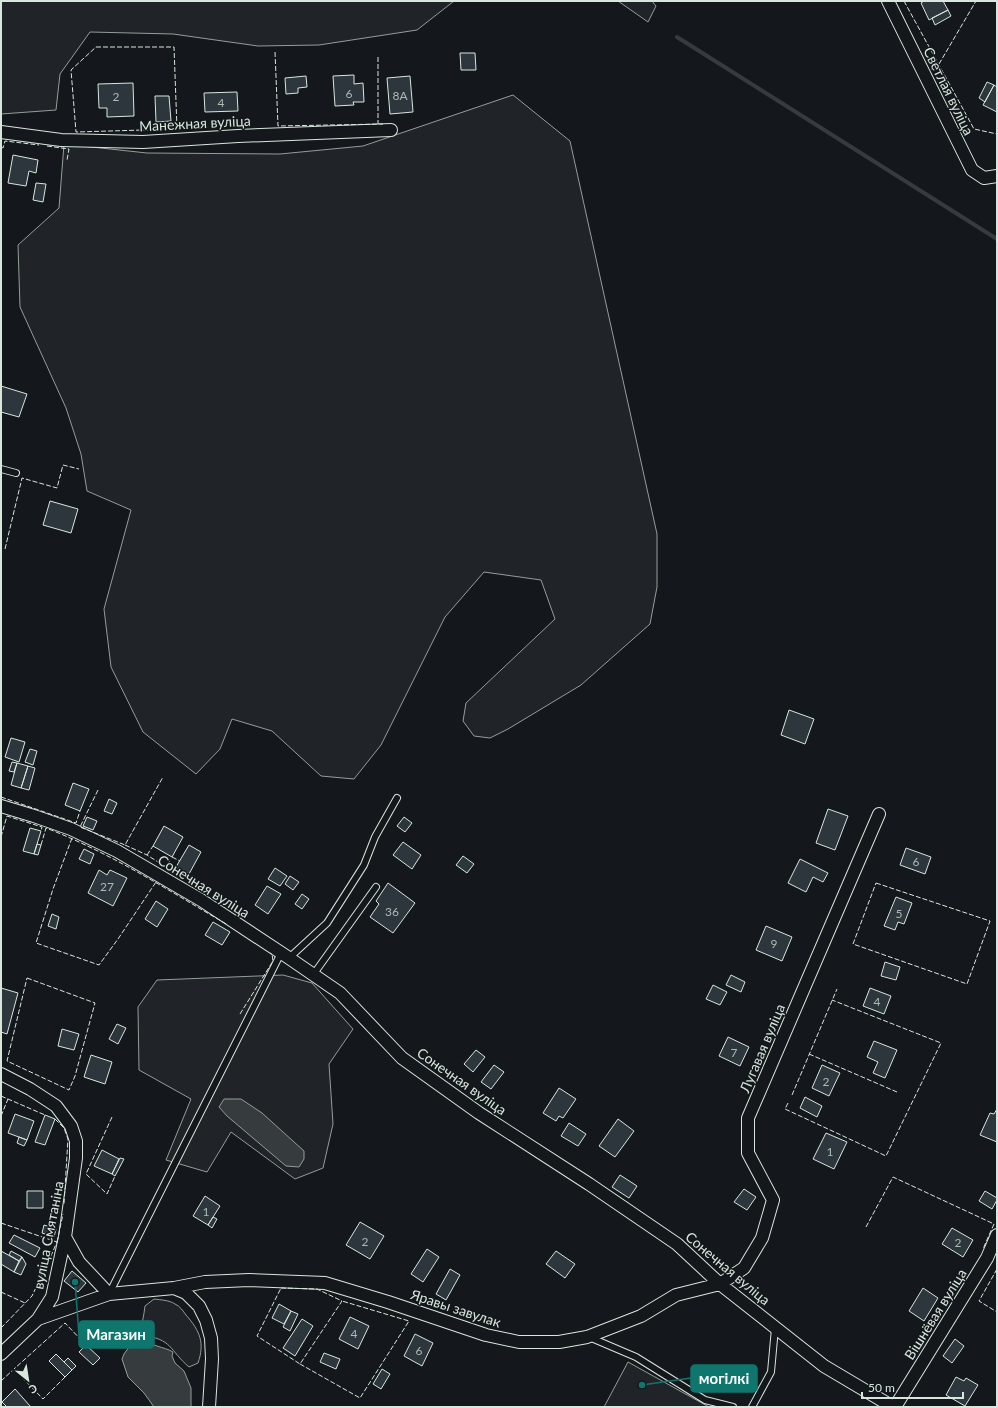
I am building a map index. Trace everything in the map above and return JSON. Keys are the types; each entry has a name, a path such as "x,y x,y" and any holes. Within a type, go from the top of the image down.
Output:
{"street":[{"name":"Светлая вуліца","path":"888,1 972,170 984,178 997,176"},
{"name":"Манежная вуліца","path":"1,132 61,140 143,142 238,136 391,130"},
{"name":"Сонечная вуліца","path":"1,806 71,829 117,851 201,900 314,975 340,993 402,1058 479,1113 589,1184 677,1244 720,1284 824,1366 894,1407"},
{"name":"Лугавая вуліца","path":"720,1284 744,1268 762,1238 773,1200 748,1153 748,1118 879,814"},
{"name":"вуліца Смятаніна","path":"1,1074 56,1106 71,1126 76,1141 76,1158 65,1238 52,1297 38,1320 1,1354"},
{"name":"Вішнёвая вуліца","path":"894,1407 987,1258 997,1235"},
{"path":"65,1238 80,1262 108,1294"},
{"name":"Яравы завулак","path":"38,1320 108,1294 174,1288 204,1282 249,1280 325,1283 388,1302 486,1335 519,1342 559,1342 587,1337 641,1316 676,1295 720,1284"},
{"path":"174,1288 186,1293 199,1306 206,1320 211,1338 212,1359 209,1407"}],"lane":[{"path":"1,469 16,473"},
{"path":"108,1294 285,956 327,923 364,865 375,836 397,798"},
{"path":"314,975 376,887"},
{"path":"752,1407 771,1372 776,1327"},
{"path":"587,1337 636,1357 705,1400 733,1407"}],"shaded area":[{"path":"1,1 454,1 417,30 319,45 258,46 173,34 90,32 60,74 56,110 1,114"},
{"path":"618,1 652,1 656,6 648,22"},
{"path":"513,95 570,141 657,534 657,587 650,624 581,685 508,729 490,738 474,736 463,721 466,703 555,619 541,580 484,572 445,617 381,745 354,779 321,776 272,731 232,719 220,749 196,774 143,732 111,667 104,609 131,510 87,491 81,454 66,408 20,307 18,245 59,208 64,144 147,153 280,154 363,146"},
{"path":"283,975 312,983 353,1029 329,1064 333,1124 323,1168 295,1179 231,1132 207,1172 166,1160 191,1099 139,1070 138,1007 157,980"},
{"path":"224,1099 241,1099 262,1113 304,1151 304,1159 299,1167 286,1166 227,1116 219,1107"},
{"path":"154,1299 168,1301 177,1305 195,1326 201,1343 198,1363 189,1367 165,1342 141,1335 145,1306"},
{"path":"141,1340 173,1352 172,1356 175,1363 184,1371 191,1388 191,1407 154,1407 144,1393 128,1377 122,1359 129,1347"},
{"path":"628,1362 709,1407 604,1407"}],"building":[{"path":"924,1 943,1 948,10 929,20 921,3"},
{"path":"948,10 951,16 935,25 932,18"},
{"path":"460,53 475,53 476,70 461,70"},
{"path":"354,75 354,84 363,83 364,102 353,102 354,105 335,106 333,76"},
{"path":"306,76 307,87 298,88 298,93 286,94 285,78"},
{"path":"410,76 413,112 390,114 387,78"},
{"path":"987,82 994,85 985,102 979,98"},
{"path":"133,83 134,116 107,117 107,108 99,108 98,84"},
{"path":"994,85 997,87 997,112 983,105"},
{"path":"237,92 238,111 205,112 204,93"},
{"path":"155,96 169,96 171,121 156,122"},
{"path":"13,155 38,160 36,173 29,171 26,186 8,183"},
{"path":"36,183 46,184 43,202 33,200"},
{"path":"1,386 27,394 19,417 1,412"},
{"path":"50,501 78,509 71,533 43,525"},
{"path":"789,710 814,719 805,744 781,735"},
{"path":"11,738 25,742 19,762 5,757"},
{"path":"30,749 37,751 33,765 25,762"},
{"path":"12,762 17,763 14,772 9,771"},
{"path":"17,763 28,766 21,788 11,785"},
{"path":"28,766 35,768 29,790 21,788"},
{"path":"73,783 89,789 80,811 65,805"},
{"path":"109,799 117,803 112,814 104,811"},
{"path":"828,809 848,816 835,850 816,843"},
{"path":"87,817 97,821 93,830 83,826"},
{"path":"404,817 412,823 405,832 397,826"},
{"path":"164,826 183,837 172,857 153,846"},
{"path":"30,828 41,831 34,854 23,851"},
{"path":"403,842 421,855 412,869 393,855"},
{"path":"37,844 41,845 38,855 34,854"},
{"path":"189,845 201,852 189,874 176,867"},
{"path":"906,848 931,857 925,874 900,865"},
{"path":"84,849 94,854 90,864 79,859"},
{"path":"463,856 474,864 467,873 456,865"},
{"path":"800,859 828,873 823,882 813,877 806,892 788,883"},
{"path":"275,868 287,876 280,886 268,879"},
{"path":"99,870 107,875 110,870 127,878 113,906 88,893"},
{"path":"290,876 299,882 293,890 285,884"},
{"path":"388,883 415,903 393,933 370,917 379,904 376,901"},
{"path":"267,886 281,894 268,914 255,905"},
{"path":"302,894 309,899 302,909 295,904"},
{"path":"896,897 912,903 904,924 898,922 895,930 884,926"},
{"path":"156,901 168,909 157,927 145,919"},
{"path":"52,914 59,917 56,929 48,926"},
{"path":"213,922 230,932 222,945 205,935"},
{"path":"766,926 792,937 782,961 756,950"},
{"path":"885,962 900,967 896,980 881,976"},
{"path":"731,975 745,982 741,992 726,985"},
{"path":"713,985 727,992 720,1005 706,999"},
{"path":"1,988 18,993 7,1034 1,1032"},
{"path":"870,988 891,996 884,1014 863,1006"},
{"path":"117,1024 126,1028 118,1044 109,1039"},
{"path":"62,1029 79,1034 74,1050 58,1046"},
{"path":"728,1037 749,1047 740,1066 719,1056"},
{"path":"874,1041 897,1050 885,1078 873,1073 878,1062 867,1057"},
{"path":"476,1050 485,1057 473,1072 464,1064"},
{"path":"91,1055 112,1062 105,1084 84,1077"},
{"path":"494,1065 504,1072 491,1089 481,1082"},
{"path":"822,1065 840,1073 829,1096 812,1088"},
{"path":"559,1088 576,1099 563,1118 559,1116 556,1121 543,1113"},
{"path":"805,1097 822,1106 817,1117 800,1108"},
{"path":"997,1109 997,1142 980,1135 990,1113 994,1114"},
{"path":"15,1114 34,1121 27,1140 8,1133"},
{"path":"45,1115 55,1119 45,1145 35,1142"},
{"path":"618,1119 634,1131 615,1157 599,1146"},
{"path":"569,1123 586,1134 578,1146 561,1136"},
{"path":"826,1133 847,1142 834,1169 813,1159"},
{"path":"19,1137 27,1140 24,1146 17,1143"},
{"path":"102,1150 119,1159 112,1174 94,1166"},
{"path":"120,1158 124,1159 115,1176 112,1174"},
{"path":"620,1175 637,1186 629,1198 612,1187"},
{"path":"744,1189 756,1197 747,1210 734,1202"},
{"path":"27,1191 43,1191 43,1208 27,1208"},
{"path":"985,1191 997,1198 992,1209 979,1201"},
{"path":"205,1196 220,1206 208,1225 193,1216"},
{"path":"213,1217 217,1219 212,1228 208,1225"},
{"path":"360,1222 384,1236 370,1259 346,1245"},
{"path":"44,1225 56,1229 54,1237 42,1233"},
{"path":"952,1228 973,1240 963,1257 942,1244"},
{"path":"14,1235 40,1248 35,1257 9,1243"},
{"path":"427,1249 439,1257 423,1282 411,1274"},
{"path":"1,1251 19,1261 14,1272 1,1264"},
{"path":"11,1251 22,1257 19,1261 9,1255"},
{"path":"556,1251 575,1264 565,1278 546,1264"},
{"path":"22,1257 26,1264 21,1275 14,1272"},
{"path":"450,1269 460,1275 446,1300 436,1294"},
{"path":"72,1271 86,1283 78,1292 64,1281"},
{"path":"923,1288 938,1298 924,1321 909,1311"},
{"path":"279,1304 291,1311 284,1324 272,1318"},
{"path":"291,1311 298,1314 290,1331 283,1327"},
{"path":"350,1317 369,1326 358,1349 339,1339"},
{"path":"302,1319 313,1326 295,1356 283,1348"},
{"path":"415,1334 433,1343 422,1366 404,1356"},
{"path":"955,1339 964,1346 952,1363 943,1356"},
{"path":"86,1345 100,1358 93,1365 79,1352"},
{"path":"324,1353 340,1359 336,1369 320,1362"},
{"path":"56,1354 72,1370 65,1377 49,1361"},
{"path":"68,1358 76,1366 72,1370 64,1362"},
{"path":"382,1369 390,1374 381,1389 373,1384"},
{"path":"956,1377 964,1381 966,1378 978,1385 965,1406 946,1395"},
{"path":"15,1389 30,1406 29,1407 7,1407 2,1402"}],"waterway":[{"path":"677,37 997,239"}],"fence":[{"path":"904,1 974,129 997,134"},
{"path":"939,64 976,1"},
{"path":"96,47 174,47 177,129 76,132 71,70 96,47"},
{"path":"275,52 278,126 383,124"},
{"path":"378,57 378,124"},
{"path":"1,147 3,148 5,141 39,145"},
{"path":"47,146 69,149 67,160"},
{"path":"5,549 22,478 57,488 63,465 79,469"},
{"path":"98,790 80,827 125,845 163,777"},
{"path":"1,797 76,823 80,811"},
{"path":"1,837 7,816 42,827 41,831"},
{"path":"41,845 46,828 70,838 139,873 228,925"},
{"path":"72,838 53,889 36,943 99,965 156,882"},
{"path":"125,845 147,855 166,867 170,860"},
{"path":"147,855 153,846"},
{"path":"172,857 180,861"},
{"path":"876,883 990,921 967,984 853,944 876,883"},
{"path":"240,1014 273,961 272,954 270,953"},
{"path":"27,978 95,1003 75,1076 69,1090 7,1061 27,978"},
{"path":"792,1095 837,989"},
{"path":"788,1103 785,1109 886,1156 941,1043 832,1000"},
{"path":"809,1054 897,1092"},
{"path":"1,1096 45,1115"},
{"path":"1,1116 8,1099"},
{"path":"112,1117 86,1174 107,1194 115,1176"},
{"path":"55,1119 64,1128 68,1139 64,1204"},
{"path":"866,1227 893,1177 994,1224 983,1249"},
{"path":"57,1242 63,1214"},
{"path":"1,1223 57,1242 50,1258"},
{"path":"1,1328 32,1296 48,1262"},
{"path":"997,1269 979,1301 997,1312"},
{"path":"281,1288 317,1289 342,1301 300,1364 257,1336 281,1288"},
{"path":"1,1292 25,1303"},
{"path":"300,1364 360,1398 409,1321 342,1301"},
{"path":"65,1377 43,1399 14,1369 65,1323 86,1345"},
{"path":"1,1381 14,1369"}],"place":[{"name":"Магазин","path":"75,1282"},
{"name":"могілкі","path":"642,1385"}]}
